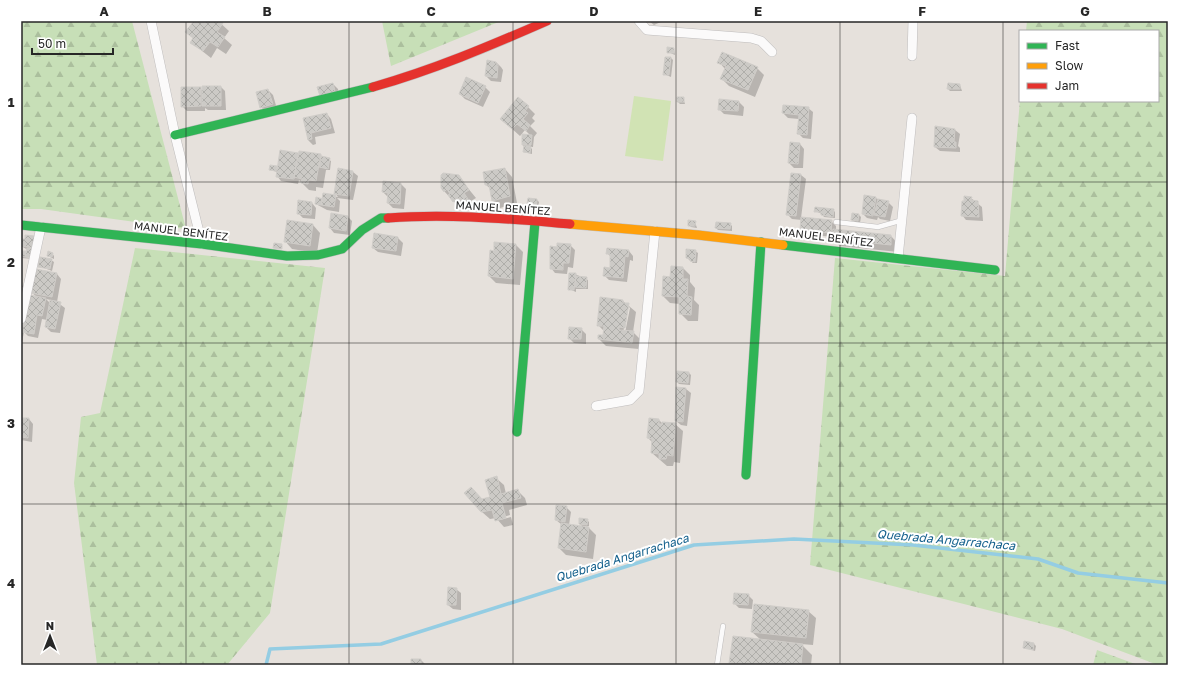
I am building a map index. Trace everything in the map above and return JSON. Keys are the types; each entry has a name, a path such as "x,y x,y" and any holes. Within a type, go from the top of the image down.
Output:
{"street":[{"path":"151,21 175,135 202,244"},
{"path":"175,135 338,97 406,78 472,54 547,21"},
{"path":"638,21 647,30 751,38 761,41 772,52"},
{"path":"912,56 913,21"},
{"path":"898,258 912,118"},
{"name":"MANUEL BENÍTEZ","path":"21,225 202,244 287,256 318,255 342,249 362,230 381,218 409,216 479,217 655,231 995,270"},
{"path":"517,432 535,222"},
{"path":"21,319 41,227"},
{"path":"596,406 630,400 639,391 655,231"},
{"path":"746,475 761,242"}],"lane":[{"path":"836,222 878,227 903,220"},
{"path":"716,665 724,626"}],"green space":[{"path":"21,21 132,21 186,229 41,209 21,209"},
{"path":"382,21 501,21 391,66"},
{"path":"1027,21 1168,21 1168,665 1158,665 1062,629 810,565 835,258 1005,276 1020,102 1159,102 1159,30 1026,30"},
{"path":"634,96 671,101 663,161 625,156"},
{"path":"135,248 325,268 270,613 227,665 97,665 74,483 81,417 100,413"},
{"path":"1097,650 1138,665 1093,665"}],"building":[{"path":"194,21 205,23 206,21 220,21 223,23 217,32 225,37 218,47 210,42 203,51 190,43 193,38 185,32"},
{"path":"667,47 674,48 674,53 667,53"},
{"path":"722,52 758,67 748,90 720,79 726,66 717,63"},
{"path":"665,57 671,57 669,75 663,75"},
{"path":"487,60 496,62 498,65 497,78 485,76"},
{"path":"466,77 486,86 478,103 459,94"},
{"path":"333,83 335,91 320,96 317,87"},
{"path":"948,83 960,84 960,89 947,89"},
{"path":"202,86 221,86 221,106 202,106"},
{"path":"181,87 201,87 201,106 181,107"},
{"path":"268,89 273,104 260,108 256,92"},
{"path":"518,97 529,106 525,111 528,113 523,119 530,125 526,131 517,124 512,129 500,119"},
{"path":"677,97 684,97 684,102 677,102"},
{"path":"719,99 739,101 738,111 718,110"},
{"path":"783,105 809,107 807,135 797,134 799,115 782,113"},
{"path":"327,113 331,128 311,133 312,139 308,140 303,118"},
{"path":"935,126 955,129 954,142 956,142 956,148 934,147"},
{"path":"522,134 532,135 531,145 522,145"},
{"path":"790,142 800,143 798,164 788,163"},
{"path":"524,146 531,146 530,153 523,152"},
{"path":"280,150 298,153 294,179 276,177"},
{"path":"299,151 321,154 316,181 309,180 308,184 301,183 302,179 294,177"},
{"path":"321,156 330,158 328,169 319,167"},
{"path":"270,165 277,166 276,171 269,170"},
{"path":"338,168 353,171 349,196 334,194"},
{"path":"505,168 510,196 492,201 489,185 485,185 483,172"},
{"path":"443,173 459,175 469,190 464,193 468,199 462,203 458,198 453,202 448,195 450,194 447,189 444,192 441,188 441,175"},
{"path":"791,173 801,174 796,216 786,215"},
{"path":"383,181 401,183 400,204 387,203 388,193 382,192"},
{"path":"323,193 336,195 334,207 321,205"},
{"path":"864,195 876,197 873,216 862,214"},
{"path":"964,196 972,197 971,200 978,201 979,217 961,216 962,201 964,201"},
{"path":"316,197 323,199 321,205 315,204"},
{"path":"528,198 537,199 536,212 526,211"},
{"path":"878,199 889,201 885,217 874,215"},
{"path":"298,200 312,202 311,215 297,214"},
{"path":"815,207 834,209 833,217 821,215 821,212 814,212"},
{"path":"331,213 348,216 346,231 329,228"},
{"path":"852,213 859,214 858,221 851,220"},
{"path":"801,217 832,220 831,233 800,230"},
{"path":"287,220 313,224 310,246 284,242"},
{"path":"688,220 696,221 695,226 688,226"},
{"path":"716,222 731,223 730,229 715,228"},
{"path":"833,229 891,235 891,245 832,239"},
{"path":"374,233 398,237 396,251 372,248"},
{"path":"25,235 35,236 34,248 21,246 21,239 25,239"},
{"path":"494,242 516,244 513,279 488,276 490,250 494,251"},
{"path":"274,243 282,244 282,249 273,248"},
{"path":"557,243 571,244 569,263 563,263 563,270 550,269 550,246 557,247"},
{"path":"27,248 33,249 32,258 25,257"},
{"path":"607,248 629,250 628,257 625,256 623,278 603,276 604,267 610,268 610,254 606,254"},
{"path":"686,249 696,250 695,262 686,258"},
{"path":"21,251 26,251 25,257 21,256"},
{"path":"48,251 53,253 52,257 47,256"},
{"path":"40,257 52,259 50,269 38,267"},
{"path":"671,266 683,267 683,279 688,279 687,296 692,297 691,315 679,314 679,297 662,296 663,276 670,277"},
{"path":"36,269 57,273 52,297 31,293"},
{"path":"569,273 576,273 574,290 568,290"},
{"path":"576,276 587,277 586,288 575,287"},
{"path":"21,285 25,286 21,298"},
{"path":"30,295 46,298 42,316 37,315 34,334 22,332"},
{"path":"600,297 623,300 623,303 629,303 625,328 619,327 619,330 634,331 632,343 598,339 598,335 603,335 604,326 597,326"},
{"path":"50,300 61,302 55,329 45,327"},
{"path":"569,327 582,328 581,339 568,339"},
{"path":"677,371 689,372 688,383 676,382"},
{"path":"676,387 686,388 683,422 675,421"},
{"path":"21,418 29,418 28,438 21,437"},
{"path":"649,418 659,419 659,424 662,424 662,422 676,423 673,456 667,455 666,459 659,459 659,454 651,453 652,439 647,438"},
{"path":"497,476 501,494 518,489 521,498 502,503 506,518 495,521 492,510 481,512 464,493 471,487 482,499 490,497 485,480"},
{"path":"556,505 567,506 565,522 555,520"},
{"path":"579,518 588,519 587,525 579,524"},
{"path":"561,523 589,527 586,552 558,548"},
{"path":"448,587 457,588 456,605 447,605"},
{"path":"734,593 749,594 748,605 733,604"},
{"path":"754,604 809,610 806,638 751,632"},
{"path":"733,636 803,644 801,665 749,665 729,663"},
{"path":"1024,641 1034,643 1033,650 1023,648"},
{"path":"411,659 421,659 421,665 411,665"}],"waterway":[{"name":"Quebrada Angarrachaca","path":"266,665 270,649 381,644 694,545 794,539 913,545 1038,559 1078,573 1168,583"}],"traffic: fast":[{"path":"175,135 373,87"},
{"path":"21,225 202,244 287,256 318,255 342,249 362,230 381,218 388,218"},
{"path":"517,432 535,222"},
{"path":"746,475 761,242"},
{"path":"783,245 995,270"}],"traffic: slow":[{"path":"570,224 698,235 783,245"}],"traffic: jam":[{"path":"373,87 461,57 547,21"},
{"path":"388,218 456,216 570,224"}]}
